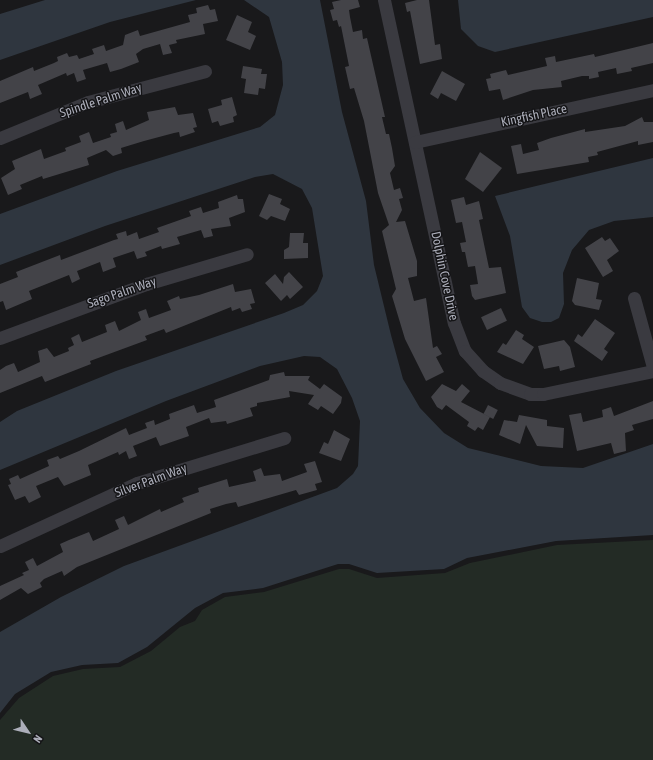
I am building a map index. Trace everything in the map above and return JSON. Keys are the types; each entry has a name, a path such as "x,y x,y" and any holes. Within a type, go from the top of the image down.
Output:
{"street":[{"name":"Dolphin Cove Drive","path":"384,0 454,323 465,351 483,371 500,384 530,394 543,394 653,371"},
{"name":"Spindle Palm Way","path":"0,138 88,102 205,71"},
{"name":"Kingfish Place","path":"415,142 653,90"},
{"name":"Sago Palm Way","path":"0,338 146,284 247,254"},
{"path":"634,298 653,367"},
{"name":"Silver Palm Way","path":"0,546 137,483 284,438"}],"shaded area":[{"path":"45,0 196,0 110,22 0,60 0,14"},
{"path":"244,0 320,0 342,112 366,201 374,265 391,335 403,379 420,408 444,433 468,448 541,466 583,468 653,444 653,535 556,541 467,558 444,569 377,573 349,564 338,564 263,588 223,593 195,608 147,647 118,663 82,665 51,672 15,694 0,713 0,632 61,597 124,566 337,488 353,474 358,466 360,421 352,398 337,369 320,357 304,356 260,366 166,401 0,470 0,422 17,411 116,371 284,313 303,305 317,291 323,276 312,208 302,189 273,174 255,177 105,226 0,265 0,214 117,171 260,127 275,115 283,85 282,62 269,17"},
{"path":"458,0 653,0 653,17 495,52 478,46 461,29"},
{"path":"653,158 653,217 614,221 589,230 572,250 563,273 564,304 559,318 551,322 542,322 530,318 522,307 510,236 495,196"},
{"path":"653,540 653,760 0,760 0,720 19,698 53,676 83,669 120,667 151,651 180,627 195,621 202,610 225,597 264,592 339,569 349,569 377,578 445,573 470,563 557,545"}],"building":[{"path":"341,0 358,0 360,7 349,10 353,32 362,30 363,39 367,38 385,117 382,117 386,134 389,134 392,148 395,166 390,173 394,190 400,188 403,198 399,199 402,210 396,222 405,221 417,261 417,276 408,278 414,301 426,298 433,348 437,346 442,354 436,357 444,372 426,381 405,339 392,296 396,289 382,231 389,225 378,193 364,121 354,88 350,89 345,67 349,66 341,26 339,27 337,20 333,21 330,10 334,9 332,2"},
{"path":"417,0 429,0 435,45 440,44 442,59 420,64 410,11 407,12 405,3"},
{"path":"208,5 210,10 215,9 218,21 203,24 205,34 176,40 177,43 169,45 172,53 163,55 160,44 143,49 136,54 139,62 121,69 110,72 107,63 83,70 86,79 77,82 74,73 67,76 66,73 38,85 42,94 30,99 28,92 0,103 0,81 33,67 34,71 54,63 58,61 57,57 67,53 69,57 77,55 79,59 94,54 92,49 104,45 106,51 123,45 125,35 138,30 140,36 190,22 188,15 197,13 196,8"},
{"path":"237,15 252,22 248,32 256,36 250,50 226,40"},
{"path":"653,43 653,63 631,68 632,71 617,74 616,68 598,72 599,77 589,79 589,76 582,76 561,81 562,87 533,90 503,100 500,89 489,91 486,79 491,78 490,74 506,70 508,75 547,66 545,58 555,56 556,62 594,54 595,57"},
{"path":"243,66 262,69 261,74 267,74 265,89 259,88 258,95 244,93 246,79 241,78"},
{"path":"442,71 465,84 456,101 441,93 438,99 430,94"},
{"path":"232,97 237,115 233,117 234,122 220,126 218,121 212,123 208,109 222,105 221,100"},
{"path":"175,107 178,115 193,113 197,127 193,128 195,132 180,137 179,132 144,141 121,148 122,153 113,156 106,150 87,158 89,165 43,179 42,176 20,185 22,189 8,195 1,178 15,169 12,161 41,149 44,159 66,151 65,148 81,142 79,136 89,132 93,143 111,137 110,134 117,132 115,124 123,121 126,130 149,120 147,112"},
{"path":"642,117 644,122 653,122 653,142 638,145 638,141 597,152 598,155 588,157 589,162 517,174 511,146 521,144 523,154 539,150 537,143 551,138 585,129 585,132 625,126"},
{"path":"480,152 502,168 483,192 465,179"},
{"path":"269,194 282,199 280,204 290,209 285,221 271,216 267,220 259,216"},
{"path":"237,195 238,199 243,199 245,212 229,218 231,226 211,229 213,236 204,238 201,230 177,237 180,244 162,249 161,246 145,252 147,256 137,259 134,251 113,258 116,267 103,272 100,262 77,271 80,279 72,283 69,275 29,291 32,299 6,310 3,301 0,302 0,284 18,277 16,272 60,255 61,260 118,239 116,234 126,231 127,236 137,232 139,239 159,232 157,228 191,216 189,211 201,207 203,213 219,208 218,202"},
{"path":"464,197 466,205 479,201 483,219 479,220 489,268 501,267 506,293 475,300 472,296 470,285 478,284 475,266 468,267 465,252 462,252 460,243 466,242 462,222 456,223 451,200"},
{"path":"290,233 304,233 303,243 308,243 308,258 284,259 284,250 289,247"},
{"path":"602,237 605,241 610,238 619,251 607,260 613,271 603,277 585,248"},
{"path":"289,272 303,287 290,299 287,295 281,301 265,283 275,274 283,284 284,277"},
{"path":"577,278 599,283 596,299 602,300 599,310 575,305 572,301"},
{"path":"233,284 235,292 251,289 255,303 250,304 252,309 242,312 240,308 232,311 231,307 166,333 164,329 145,336 147,340 90,361 91,364 45,382 42,376 0,393 0,370 14,363 18,372 40,362 38,351 47,348 54,357 69,351 68,348 74,345 71,338 79,334 82,342 107,332 105,325 115,321 119,331 141,320 138,312 146,309 149,318 171,310 167,301 179,296 180,299 199,295"},
{"path":"501,308 507,321 487,330 481,317"},
{"path":"595,319 615,333 604,349 608,352 602,361 574,341 578,334 582,337"},
{"path":"516,330 524,335 522,339 534,347 523,364 497,352 503,343 506,345"},
{"path":"564,340 570,347 575,367 560,371 559,366 544,369 538,346"},
{"path":"284,372 285,376 310,376 308,380 320,389 324,384 342,397 341,403 333,414 321,406 318,410 308,404 314,395 289,391 290,397 257,403 257,406 250,408 253,416 227,424 226,421 211,423 209,418 186,427 189,436 160,446 156,437 133,446 137,456 129,459 126,451 119,455 118,452 88,465 91,475 64,486 58,477 36,486 41,497 29,503 25,496 15,500 8,485 11,484 9,479 18,475 20,479 49,466 47,460 58,456 60,459 126,428 129,435 147,428 145,423 154,420 155,425 170,419 169,414 194,405 197,413 216,407 214,400 269,380 270,375"},
{"path":"442,384 456,391 462,384 470,391 461,402 490,417 483,430 478,427 475,431 467,426 469,422 446,405 442,410 437,407 431,397"},
{"path":"653,401 653,419 632,425 634,430 625,433 626,451 614,454 611,443 577,451 569,415 581,413 583,422 603,417 602,410 611,407 614,416"},
{"path":"488,405 498,410 493,419 483,414"},
{"path":"519,415 547,420 547,426 564,428 563,448 537,446 526,425 520,444 499,435 504,420 517,422"},
{"path":"334,430 350,439 341,461 319,453 324,442 328,444"},
{"path":"315,461 322,482 315,484 317,490 299,495 296,490 238,507 236,502 210,509 211,513 77,567 64,576 62,571 44,579 40,583 42,587 28,594 21,588 0,600 0,586 24,575 22,573 29,570 25,562 33,558 37,566 63,552 60,544 69,540 89,532 93,541 119,529 115,520 124,516 128,525 160,509 161,512 184,502 182,498 199,492 198,488 227,479 229,487 256,481 253,471 261,468 264,476 280,474 282,481 307,472 304,464"}]}
